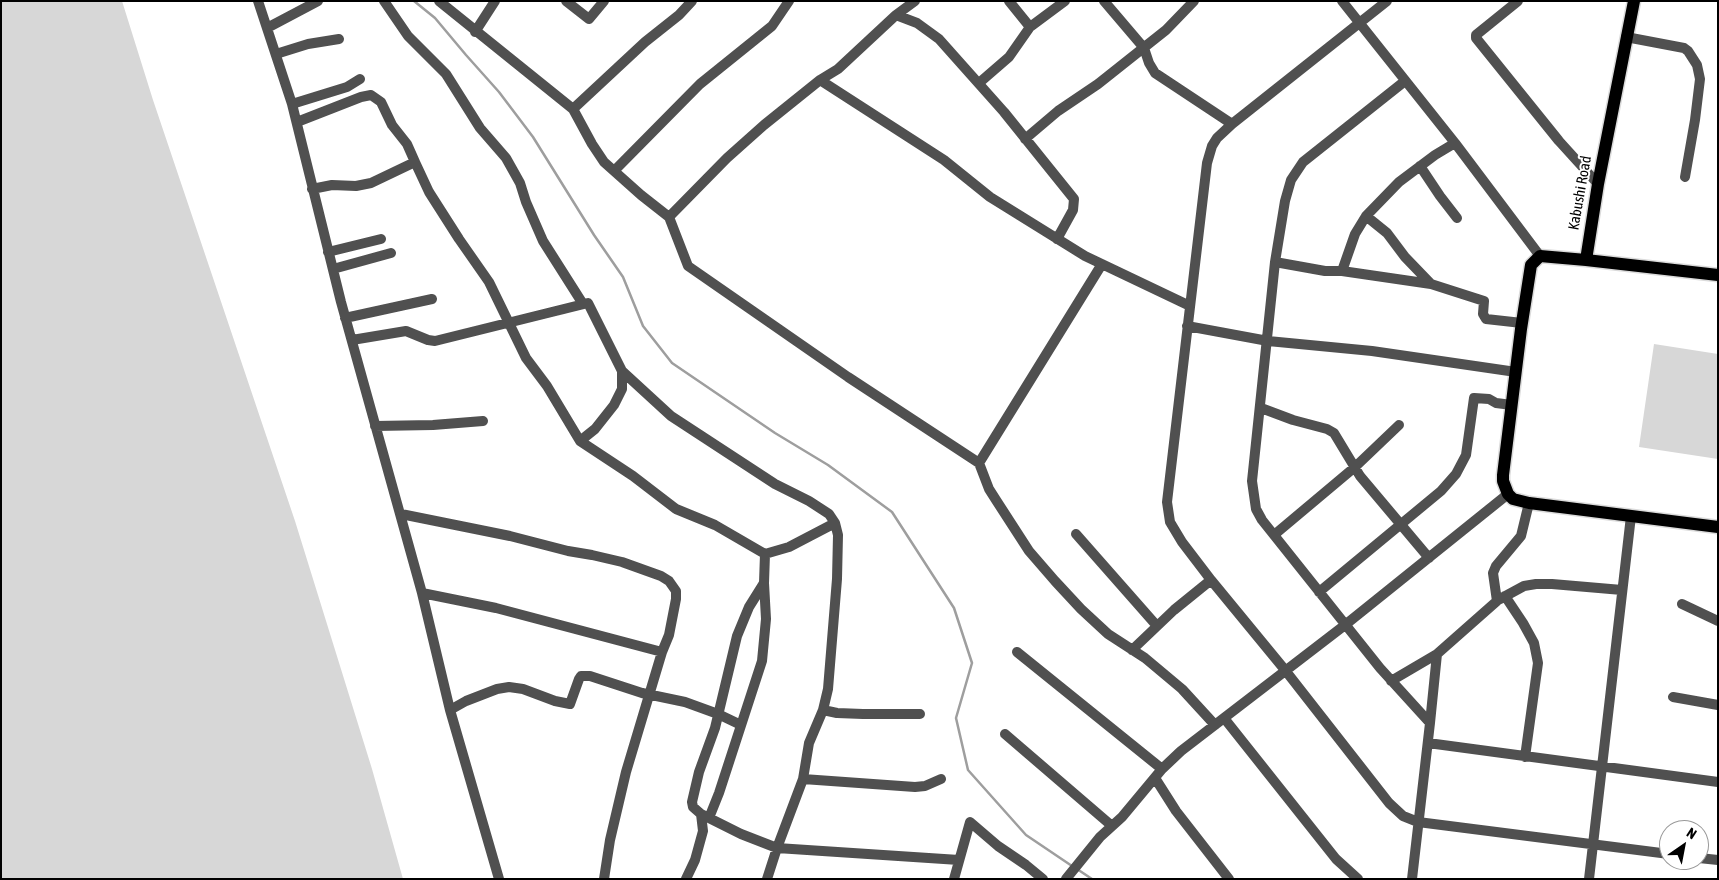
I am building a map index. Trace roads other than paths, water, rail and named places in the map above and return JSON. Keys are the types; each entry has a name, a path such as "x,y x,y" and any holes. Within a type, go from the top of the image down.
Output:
{"main road":[{"name":"Kabushi Road","path":"1586,260 1631,2"},
{"path":"1718,275 1540,256 1531,265 1503,475 1503,482 1508,494 1513,499 1529,503 1718,527"}],"street":[{"path":"258,1 297,122 345,318 422,592 450,710 499,879"},
{"path":"267,28 318,1"},
{"path":"384,1 408,36 446,74 480,128 506,158 520,183 543,241 583,304"},
{"path":"439,1 475,32 573,109 604,162 669,217 688,266 848,377 979,463 989,489 1029,551 1080,609 1108,634 1158,668 1182,689 1215,725"},
{"path":"475,32 495,1"},
{"path":"566,1 589,19 594,16 604,1"},
{"path":"573,109 645,42 679,15 692,1"},
{"path":"614,171 700,84 772,26 790,1"},
{"path":"669,217 727,158 791,102 838,69 896,15 915,1"},
{"path":"1009,1 1030,28"},
{"path":"979,83 1009,57 1030,28 1065,1"},
{"path":"1104,1 1144,48 1149,64 1155,73 1232,124"},
{"path":"1024,139 1058,111 1098,84 1144,48 1166,30 1194,1"},
{"path":"1342,1 1455,143 1540,256"},
{"path":"1387,1 1232,124 1217,138 1212,146 1208,163 1187,326 1167,502 1170,522 1182,542 1211,580 1285,670 1389,803 1403,816 1418,822 1659,853"},
{"path":"1518,1 1476,35 1476,38 1559,141 1598,184"},
{"path":"896,15 927,28 938,39 979,83 1074,199 1073,210 1057,239"},
{"path":"1626,37 1684,48 1697,65 1700,79 1685,176"},
{"path":"276,54 308,44 339,39"},
{"path":"292,104 347,87 360,79"},
{"path":"820,80 944,160 990,197 1057,239 1086,256 1190,306"},
{"path":"1405,81 1303,162 1291,180 1285,200 1275,262 1252,481 1256,509 1262,520 1391,681 1430,723"},
{"path":"297,122 361,96 370,95 381,102 392,125 407,144 422,179 458,239 488,282 526,358 547,386 580,441 633,476 676,509 715,525 765,554 789,547 835,522"},
{"path":"1342,272 1355,234 1366,216 1386,193 1420,166 1455,143"},
{"path":"312,189 332,185 356,186 371,183 415,162"},
{"path":"1420,166 1457,218"},
{"path":"1366,216 1387,233 1405,257 1431,284"},
{"path":"328,252 382,239"},
{"path":"333,269 391,253"},
{"path":"1275,262 1325,271 1431,284 1484,301 1483,314 1486,319 1522,323"},
{"path":"979,463 1102,264"},
{"path":"345,318 432,299"},
{"path":"352,340 406,331 435,341 588,303 622,370 671,416 775,484 809,501 829,514 835,522 838,535 837,579 831,634 830,671 823,710 809,743 804,779 777,848 768,879"},
{"path":"1187,326 1268,341 1372,351 1516,372"},
{"path":"580,441 595,429 614,405 622,389 622,370"},
{"path":"1320,592 1441,491 1456,474 1466,455 1474,398 1489,399 1496,403 1512,405"},
{"path":"1261,408 1286,418 1331,430 1341,442 1360,476 1429,558"},
{"path":"375,426 433,425 483,420"},
{"path":"1274,535 1355,467 1399,425"},
{"path":"1066,879 1092,846 1132,807 1162,769 1181,751 1345,625 1508,494"},
{"path":"1525,757 1538,663 1534,643 1501,599 1493,573 1496,566 1521,536 1529,503"},
{"path":"401,514 510,536 622,562 661,576 676,591 669,635 638,727 626,772 610,840 604,879"},
{"path":"1589,879 1631,516"},
{"path":"1076,534 1157,626"},
{"path":"686,879 702,838 705,816 719,793 762,661 766,619 765,554"},
{"path":"1132,650 1211,580"},
{"path":"764,583 749,607 738,636 706,756 699,772 692,802 695,810 741,834 777,848 959,860"},
{"path":"1391,681 1436,654 1501,599 1524,586 1552,584 1622,590"},
{"path":"422,592 496,608 662,652"},
{"path":"1682,604 1718,621"},
{"path":"1017,652 1162,769"},
{"path":"1412,879 1436,654"},
{"path":"450,710 466,701 497,689 509,687 523,689 555,701 570,704 579,679 584,676 590,676 642,692 685,702 741,725"},
{"path":"1673,697 1718,705"},
{"path":"823,710 837,713 920,714"},
{"path":"1224,718 1336,860 1358,879"},
{"path":"1005,734 1112,826"},
{"path":"1428,743 1718,782"},
{"path":"1155,778 1176,811 1229,879"},
{"path":"804,779 915,787 925,786 941,779"},
{"path":"954,879 970,822 998,846 1020,860 1043,879"}],"waterway":[{"path":"414,1 435,18 499,92 533,137 594,235 623,277 643,326 672,363 775,433 828,465 892,512 954,608 972,663 956,718 968,770 1026,835 1072,866"},
{"path":"1077,869 1092,879"}]}
